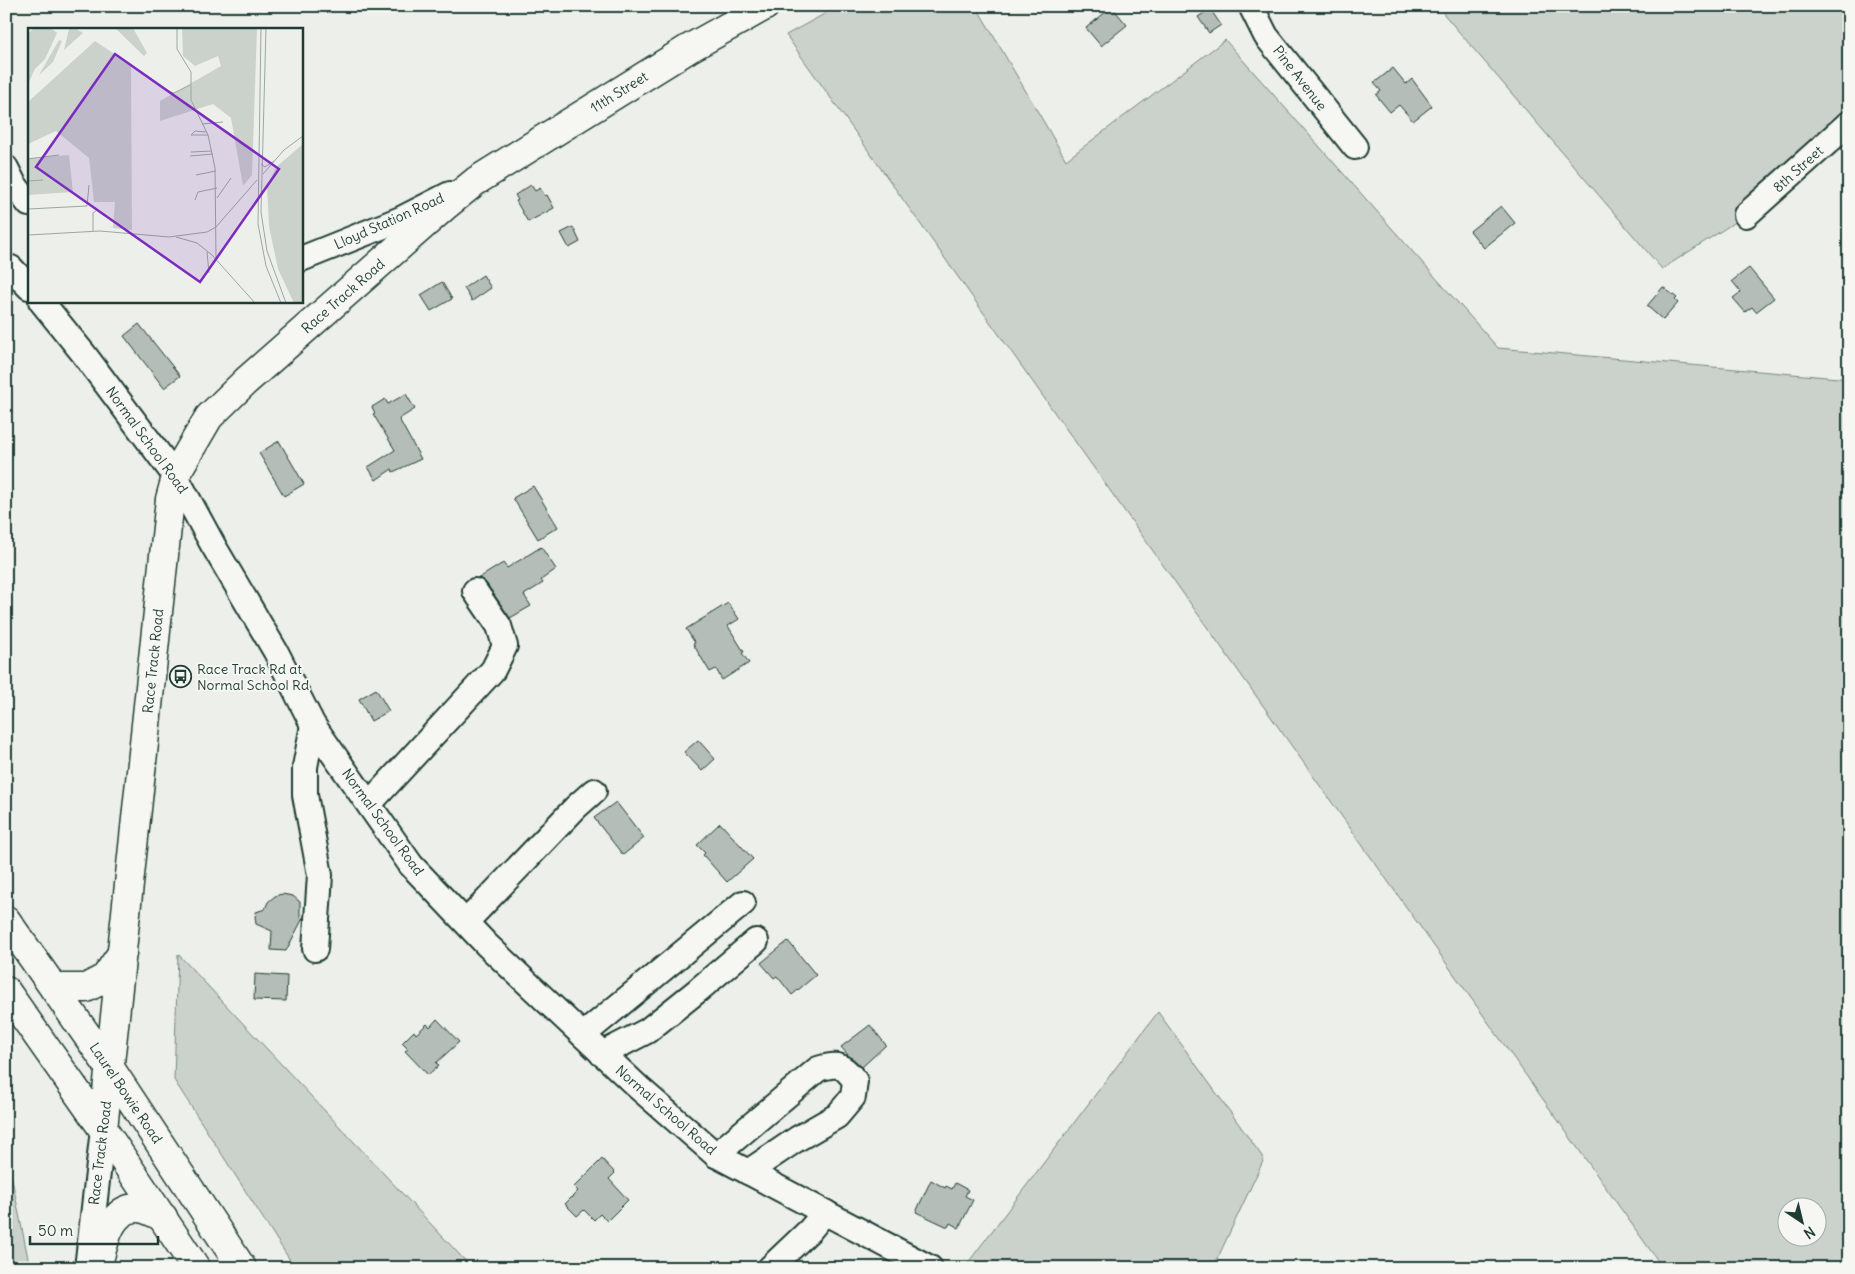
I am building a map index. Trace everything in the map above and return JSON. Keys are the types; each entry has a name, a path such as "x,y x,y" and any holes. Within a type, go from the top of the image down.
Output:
{"main road":[{"name":"11th Street","path":"476,181 688,49 765,6"},
{"name":"Race Track Road","path":"103,1129 170,499 178,470 209,417 246,381 476,181"},
{"name":"Laurel Bowie Road","path":"6,920 110,1068 242,1268"},
{"path":"54,988 86,988 104,978 122,953"},
{"path":"6,991 103,1129 196,1268"},
{"path":"97,1268 107,1235 119,1214 137,1208 163,1217"}],"street":[{"name":"Pine Avenue","path":"1252,6 1266,36 1354,147"},
{"name":"8th Street","path":"1746,215 1849,123"},
{"path":"6,168 14,184 28,203"},
{"name":"Lloyd Station Road","path":"302,259 402,218 476,181"},
{"name":"Normal School Road","path":"42,302 83,353 176,477 213,545 276,652 313,725 411,865 487,946 638,1088 716,1155 930,1268"},
{"path":"368,804 493,670 505,646 499,626 475,591"},
{"path":"313,725 306,767 305,795 320,875 315,950"},
{"path":"466,922 576,807 594,791"},
{"path":"582,1035 743,903"},
{"path":"602,1054 647,1031 756,940"},
{"path":"716,1155 818,1069 834,1064 847,1069 855,1081 853,1097 837,1116 797,1139 748,1172"},
{"name":"Race Track Road","path":"87,1268 103,1129"},
{"path":"770,1268 810,1230 825,1212"}],"shaded area":[{"path":"839,6 976,6 1066,160 1225,40 1498,348 1849,379 1849,1268 1663,1268 786,35"},
{"path":"1449,6 1849,6 1849,120 1746,215 1662,269 1442,12"},
{"path":"178,954 472,1268 295,1268 174,1080"},
{"path":"1158,1012 1264,1159 1213,1268 964,1268"},
{"path":"6,1150 30,1268 6,1268"}],"building":[{"path":"1112,7 1127,25 1101,46 1086,28"},
{"path":"1210,9 1221,25 1209,33 1198,17"},
{"path":"1393,68 1406,84 1412,79 1432,106 1413,121 1399,105 1390,112 1376,95 1381,91 1374,83"},
{"path":"531,185 535,191 540,188 545,196 547,195 554,208 528,222 516,201 518,200 515,195"},
{"path":"1501,206 1515,223 1484,248 1470,231"},
{"path":"573,227 580,242 569,248 561,233"},
{"path":"1749,268 1774,298 1756,312 1752,307 1745,312 1733,298 1741,292 1732,281"},
{"path":"483,275 491,288 472,301 464,288"},
{"path":"442,282 452,299 431,311 421,295"},
{"path":"1663,287 1677,298 1675,300 1678,303 1663,320 1647,306"},
{"path":"139,324 180,376 164,388 124,336"},
{"path":"406,394 415,409 399,419 421,459 393,472 392,469 376,480 368,467 395,450 373,414 375,413 372,407 385,399 388,404"},
{"path":"279,441 304,484 284,496 259,453"},
{"path":"533,486 558,527 538,539 513,498"},
{"path":"541,547 556,569 541,580 543,583 524,595 531,606 510,618 486,583 479,578 503,563 507,568"},
{"path":"728,603 739,619 728,626 749,663 722,680 716,669 710,672 686,629"},
{"path":"376,689 389,711 371,721 359,699"},
{"path":"698,740 715,759 702,771 684,752"},
{"path":"616,802 644,838 623,855 594,818"},
{"path":"720,823 753,859 727,882 703,855 705,853 697,845"},
{"path":"282,894 293,896 300,902 300,917 303,918 286,951 271,950 272,931 256,924 255,917 256,912 265,909 268,902 275,896"},
{"path":"788,941 816,975 792,995 777,976 774,978 761,963"},
{"path":"255,974 287,976 286,1001 254,1000"},
{"path":"437,1019 459,1042 436,1063 439,1065 428,1075 405,1051 408,1049 402,1043 414,1031 416,1034 427,1024 430,1027"},
{"path":"870,1025 886,1045 862,1067 841,1047"},
{"path":"602,1159 615,1173 609,1179 628,1200 607,1221 600,1214 594,1220 584,1210 577,1216 565,1204 578,1191 574,1187"},
{"path":"931,1180 945,1188 946,1186 952,1189 955,1183 968,1190 965,1196 973,1200 959,1228 950,1223 948,1227 916,1212"}],"place":[{"name":"Race Track Rd at Normal School Rd","path":"181,677"}]}
